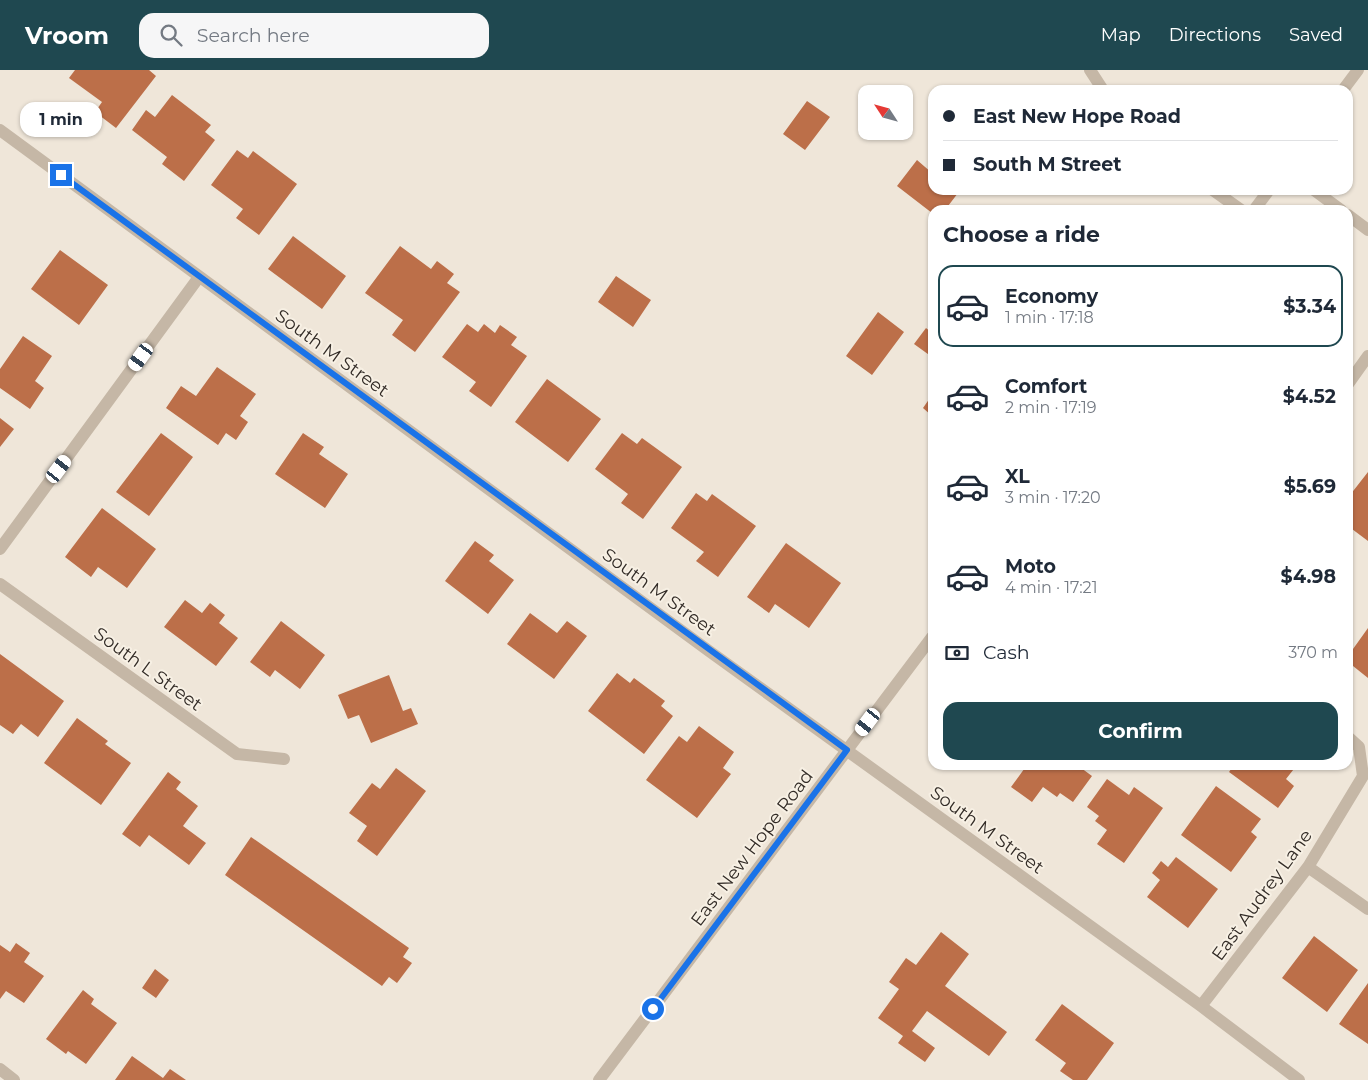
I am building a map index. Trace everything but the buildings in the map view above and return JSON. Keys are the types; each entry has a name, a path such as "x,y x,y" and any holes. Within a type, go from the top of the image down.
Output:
{"street":[{"path":"1090,70 1100,85"},
{"path":"1347,85 1358,70"},
{"name":"South M Street","path":"0,130 199,278 1201,1006 1299,1080"},
{"path":"1220,195 1234,205"},
{"path":"1321,195 1334,205"},
{"path":"1353,219 1368,230"},
{"path":"0,549 199,278"},
{"path":"1353,377 1368,356"},
{"name":"South L Street","path":"0,584 237,754 284,759"},
{"name":"East New Hope Road","path":"599,1080 928,642"},
{"name":"East Audrey Lane","path":"1201,1006 1308,867 1363,776 1359,746 1353,741"},
{"path":"1308,867 1368,909"},
{"path":"0,1069 14,1080"}],"route":[{"path":"61,175 199,278 847,750 653,1009"}]}
